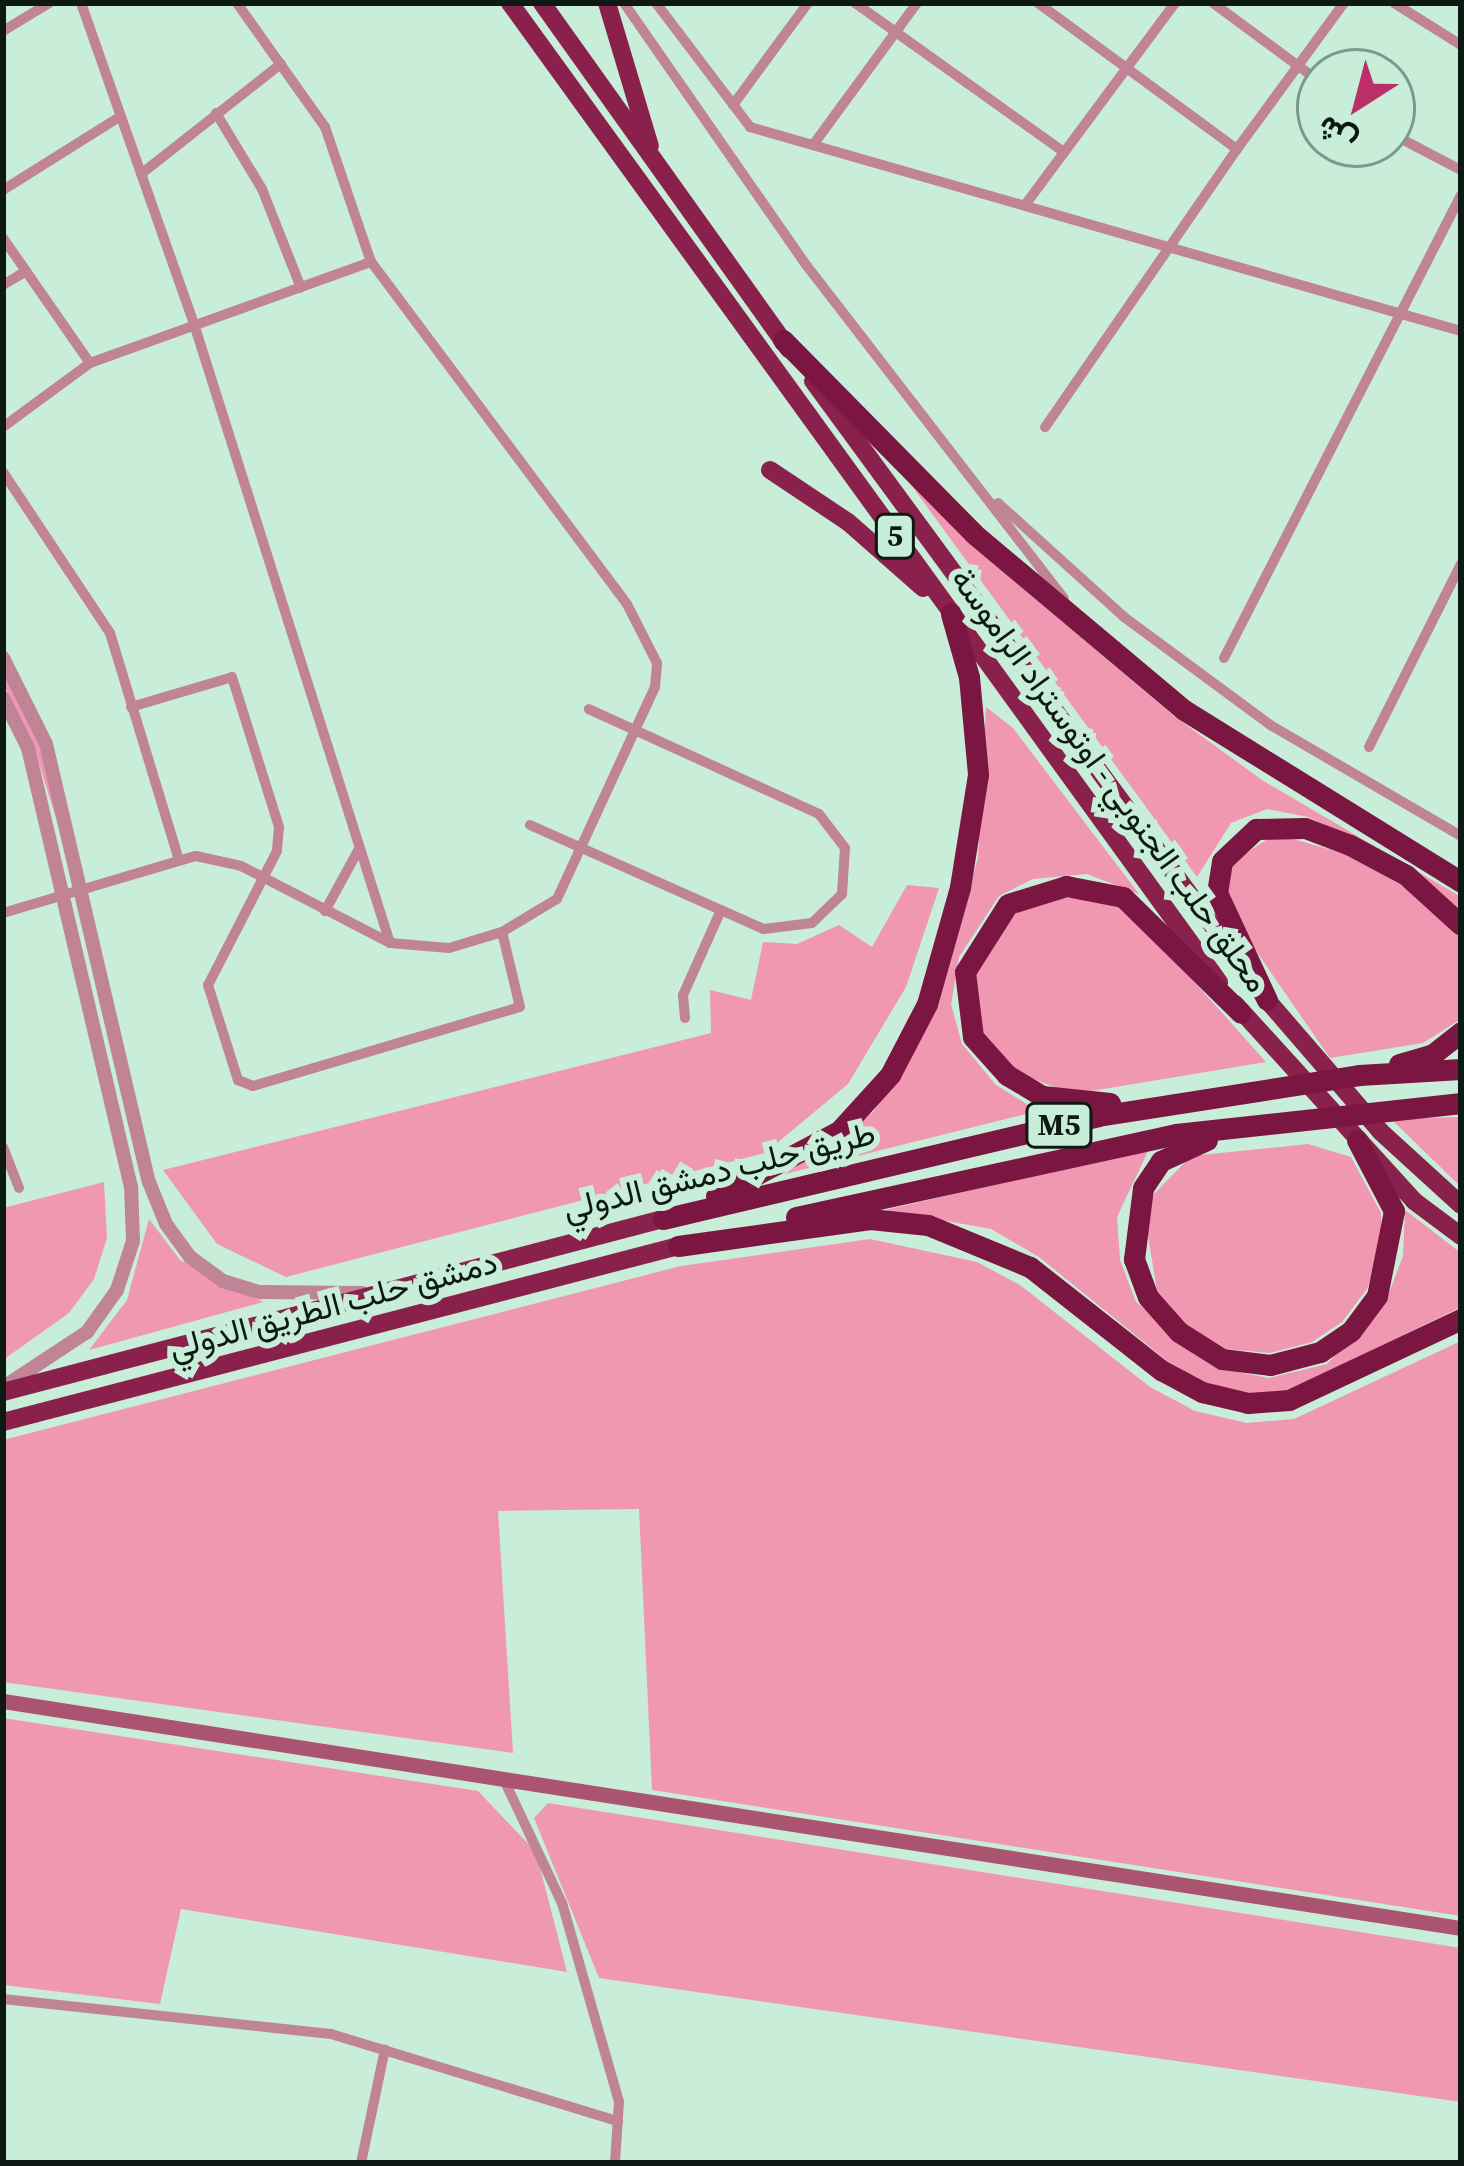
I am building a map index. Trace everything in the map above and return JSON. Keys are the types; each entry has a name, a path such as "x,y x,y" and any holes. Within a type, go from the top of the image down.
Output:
{"highway":[{"name":"محلق حلب الجنوبي - اوتوستراد الراموسة","path":"510,3 1241,1013 1357,1140"},
{"name":"محلق حلب الجنوبي - اوتوستراد الراموسة","path":"542,3 1267,1000 1381,1132 1461,1205"},
{"path":"607,3 656,162"},
{"path":"783,340 973,533 1091,634 1271,769 1461,883"},
{"path":"663,1220 769,1173 839,1130 910,1040 947,941 975,816 975,713 952,614 848,522 770,470"},
{"path":"1267,1000 1217,893 1222,861 1256,829 1305,828 1350,845 1425,889 1461,925"},
{"path":"1189,1099 1077,1104 1006,1075 973,1037 963,1002 964,972 986,928 1008,904 1046,888 1104,890 1138,908 1241,1013"},
{"path":"1359,1075 1433,1054 1461,1032"},
{"name":"طريق حلب دمشق الدولي","path":"3,1389 362,1293 1189,1099 1359,1075 1461,1069"},
{"name":"طريق حلب دمشق الدولي","path":"678,1246 981,1173 1176,1134 1461,1103"},
{"path":"1299,1120 1191,1143 1161,1161 1143,1188 1134,1259 1148,1297 1179,1332 1222,1359 1270,1365 1320,1352 1351,1331 1377,1296 1394,1211 1357,1140"},
{"path":"1357,1140 1414,1201 1461,1236"},
{"path":"678,1246 870,1219 928,1226 1030,1268 1161,1370 1202,1392 1248,1403 1289,1400 1461,1319"},
{"name":"دمشق حلب الطريق الدولي","path":"3,1422 678,1246"}],"main road":[{"path":"3,1702 1461,1928"}],"street":[{"path":"3,31 49,3"},
{"path":"82,3 194,324 390,943"},
{"path":"3,913 178,860 217,858 390,943 448,948 502,932 557,899 635,730 657,663 638,622 371,262 325,127 237,3"},
{"path":"624,3 807,266 1091,634"},
{"path":"656,3 750,127 1461,332"},
{"path":"733,104 808,3"},
{"path":"855,3 1064,152"},
{"path":"813,145 917,3"},
{"path":"1038,3 1237,149"},
{"path":"1024,205 1175,3"},
{"path":"1213,3 1296,65"},
{"path":"1311,48 1344,3"},
{"path":"1394,3 1461,45"},
{"path":"141,174 281,64"},
{"path":"1045,427 1296,69"},
{"path":"216,112 262,188 302,288"},
{"path":"3,190 121,116"},
{"path":"1416,147 1461,170"},
{"path":"1224,658 1461,195"},
{"path":"3,238 90,363"},
{"path":"4,424 90,363 371,262"},
{"path":"3,285 26,271"},
{"path":"3,472 110,633 178,860"},
{"path":"974,480 1124,617 1272,725 1461,836"},
{"path":"1370,747 1461,565"},
{"path":"3,658 46,744 153,1194 190,1257 223,1280 260,1292 362,1293"},
{"path":"131,706 232,677 279,826 262,878 208,985 226,1056 238,1080 253,1087 520,1007 502,932"},
{"path":"3,698 28,748 130,1199 133,1241 117,1290 87,1332 3,1389"},
{"path":"530,825 764,929 812,923 842,894 845,848 810,808 589,709"},
{"path":"325,910 359,849"},
{"path":"685,1018 683,995 721,910"},
{"path":"3,1148 19,1188"},
{"path":"130,1199 153,1194"},
{"path":"506,1782 562,1903 618,2121 615,2163"},
{"path":"3,1999 331,2034 618,2121"},
{"path":"361,2163 386,2049"}],"shaded area":[{"path":"898,467 965,539 1174,716 1262,780 1461,897 1461,910 1380,851 1308,817 1267,809 1231,823 1197,877"},
{"path":"3,668 39,745 73,873 34,747 3,683"},
{"path":"986,707 1013,728 1139,894 1087,874 1033,879 999,896 959,957 951,1004 962,1044 996,1085 1038,1111 785,1174 873,1112 930,1018 978,858"},
{"path":"1275,834 1350,855 1404,887 1458,936 1461,1019 1423,1043 1330,1058 1234,919 1223,888 1233,862"},
{"path":"907,885 939,888 906,987 848,1084 765,1153 286,1277 217,1244 163,1170 711,1033 710,990 751,1000 763,942 797,944 839,925 872,947"},
{"path":"1056,898 1100,898 1133,913 1266,1062 1073,1094 1017,1073 982,1032 972,965 1015,912"},
{"path":"1461,1117 1461,1187 1391,1119"},
{"path":"1308,1144 1351,1157 1381,1213 1382,1244 1367,1289 1342,1322 1312,1342 1270,1353 1226,1349 1186,1325 1157,1291 1146,1223 1154,1194 1191,1156"},
{"path":"1149,1149 1117,1217 1120,1260 1136,1302 1217,1368 1269,1378 1327,1364 1386,1301 1403,1256 1405,1210 1461,1253 1461,1307 1287,1392 1251,1394 1205,1384 1166,1360 1039,1257 991,1229 885,1210"},
{"path":"104,1182 107,1238 94,1279 69,1313 3,1360 3,1208"},
{"path":"149,1219 180,1260 263,1302 89,1350 127,1300"},
{"path":"870,1239 977,1262 1020,1285 1150,1387 1195,1411 1247,1423 1294,1419 1461,1341 1461,1916 652,1790 639,1509 498,1511 513,1753 3,1682 3,1440 681,1266"},
{"path":"3,1718 478,1791 536,1852 567,1972 181,1909 160,2004 3,1985"},
{"path":"548,1803 1461,1948 1461,2102 599,1978 534,1818"}]}
